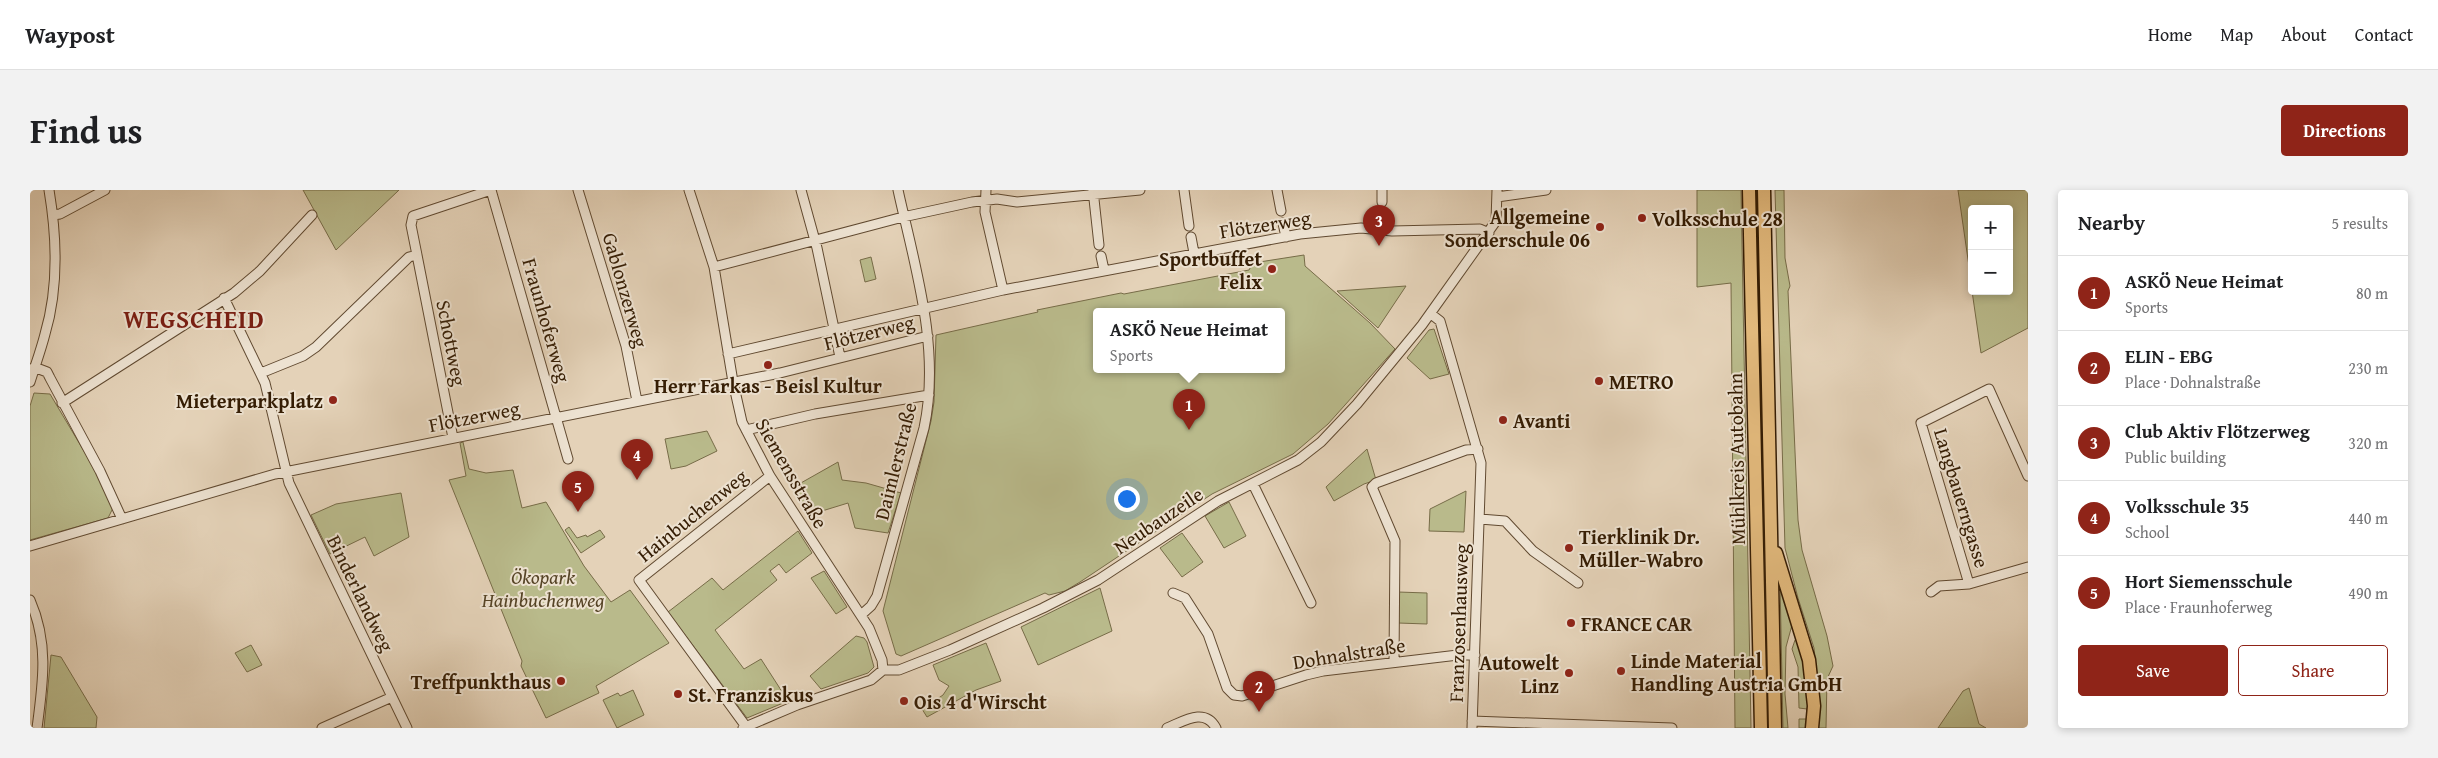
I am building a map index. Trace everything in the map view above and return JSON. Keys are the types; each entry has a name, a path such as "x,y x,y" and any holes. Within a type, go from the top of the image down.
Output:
{"highway":[{"name":"Mühlkreis Autobahn","path":"1749,190 1760,728"},
{"name":"Mühlkreis Autobahn","path":"1764,190 1775,728"},
{"path":"1771,537 1809,660 1814,706 1812,728"}],"street":[{"path":"30,382 45,334 54,287 56,250 49,190"},
{"path":"53,215 60,214 106,190"},
{"name":"Schottweg","path":"453,438 410,220 413,216 491,190"},
{"name":"Fraunhoferweg","path":"491,190 568,459"},
{"name":"Gablonzerweg","path":"578,190 626,346 637,401"},
{"name":"Siemensstraße","path":"689,190 714,267 732,382 739,414 770,476 861,616 881,657 883,670"},
{"path":"800,190 815,241 840,357"},
{"name":"Daimlerstraße","path":"861,616 877,596 924,428 929,395 928,336 924,309 898,190"},
{"path":"986,190 985,212 1003,290"},
{"path":"714,267 903,217 986,200 1017,202 1093,192 1140,190"},
{"path":"1184,190 1190,226"},
{"path":"1278,190 1281,212"},
{"path":"1382,190 1382,202"},
{"path":"1497,194 1546,190"},
{"path":"1093,192 1100,245"},
{"name":"Neubauzeile","path":"745,728 797,706 871,680 883,670 899,670 942,653 1075,593 1137,556 1218,501 1290,465 1321,442 1389,367 1431,314 1489,233 1497,214 1497,194"},
{"path":"1382,230 1383,213"},
{"path":"62,403 224,298 260,271 312,215"},
{"path":"1283,223 1286,237"},
{"name":"Flötzerweg","path":"728,354 1003,290 1286,237 1360,228 1382,230 1480,229 1489,233"},
{"path":"1191,237 1194,253"},
{"path":"261,372 303,356 316,347 410,257 417,255"},
{"path":"1102,256 1104,270"},
{"name":"Binderlandweg","path":"224,298 261,372 272,407 286,472 292,489 407,728"},
{"name":"Franzosenhausweg","path":"1431,314 1440,322 1478,449 1481,475 1472,725"},
{"name":"Flötzerweg","path":"30,546 286,472 780,373 928,336"},
{"path":"34,367 46,372 97,465 122,518"},
{"name":"Langbauerngasse","path":"1969,584 1921,423 1989,389 2028,476"},
{"path":"746,430 815,414 929,395"},
{"path":"1394,662 1395,540 1372,487 1376,483 1466,450 1478,449"},
{"name":"Hainbuchenweg","path":"745,728 639,580 770,476"},
{"path":"1253,484 1312,603"},
{"name":"Franzosenhausweg","path":"1480,519 1504,521 1534,552 1578,583"},
{"path":"1932,592 1939,586 1969,584 2028,568"},
{"name":"Dohnalstraße","path":"1173,592 1185,598 1205,629 1227,688 1234,694 1242,696 1254,694 1306,674 1394,662 1474,655"},
{"path":"30,600 38,619 44,649 44,666 37,728"},
{"path":"322,728 392,697"},
{"path":"1167,728 1204,716 1211,720 1216,728"},
{"path":"1472,725 1672,728"}],"green space":[{"path":"303,190 399,190 336,250"},
{"path":"1697,190 1741,190 1751,728 1735,728 1731,283 1697,287"},
{"path":"1775,190 1784,190 1785,258 1790,286 1788,291 1798,520 1802,550 1827,636 1833,666 1827,679 1826,728 1816,728 1818,686 1814,648 1785,548"},
{"path":"1958,190 2028,190 2028,328 1981,353 1973,295 2013,295 2013,205 1968,205 1968,259"},
{"path":"1304,255 1305,266 1370,323 1395,349 1328,424 1293,454 1212,494 1065,591 1049,595 1045,593 901,656 896,654 883,611 931,421 934,402 936,335 1038,312 1037,310 1249,270 1253,263"},
{"path":"871,257 876,279 865,282 860,260"},
{"path":"1406,286 1378,328 1337,291"},
{"path":"1434,329 1449,374 1430,379 1407,358 1429,330"},
{"path":"34,393 50,394 94,468 113,508 108,518 30,540 30,406"},
{"path":"707,431 717,451 686,466 671,469 665,439"},
{"name":"Ökopark Hainbuchenweg","path":"463,442 469,469 486,473 513,470 522,508 546,502 584,566 611,602 630,590 669,643 596,686 599,693 546,718 521,666 522,661 449,480 466,476 460,443"},
{"path":"1367,449 1376,480 1364,484 1334,501 1326,487"},
{"path":"838,462 842,480 866,483 901,493 888,533 855,528 848,503 809,515 792,488"},
{"path":"1466,491 1464,532 1429,531 1430,509"},
{"path":"401,493 409,537 374,556 365,537 330,554 311,515 336,504"},
{"path":"1229,502 1246,536 1224,548 1205,516"},
{"path":"569,527 577,538 586,535 587,537 600,530 605,537 581,553 565,530"},
{"path":"798,531 812,553 786,573 779,564 770,571 777,580 715,630 744,669 761,659 788,701 747,718 668,612 712,578 723,590"},
{"path":"1182,533 1203,562 1182,577 1160,548"},
{"path":"824,571 847,607 836,614 811,578"},
{"path":"1780,582 1792,625 1786,647 1785,694 1788,728 1783,728"},
{"path":"1100,588 1112,631 1038,665 1021,627"},
{"path":"1398,592 1427,593 1427,624 1398,623"},
{"path":"856,636 864,638 867,642 874,667 868,673 821,689 810,676"},
{"path":"1799,637 1808,673 1809,728 1799,728 1799,719 1807,719 1807,709 1799,708 1798,667 1792,649 1795,640"},
{"path":"986,643 1001,681 976,690 927,717 922,709 943,695 949,686 939,680 933,665"},
{"path":"251,645 262,665 247,672 235,653"},
{"path":"51,655 61,657 97,717 96,728 44,728"},
{"path":"1969,688 1979,724 1986,728 1938,728 1963,691"},
{"path":"633,690 644,715 617,728 603,700 618,693 620,696"}],"place":[{"name":"Volksschule 28","path":"1642,218"},
{"name":"Allgemeine Sonderschule 06","path":"1600,227"},
{"name":"Club Aktiv Flötzerweg","path":"1379,246"},
{"name":"Sportbuffet Felix","path":"1272,269"},
{"name":"Herr Farkas - Beisl Kultur","path":"768,365"},
{"name":"METRO","path":"1599,381"},
{"name":"Mieterparkplatz","path":"333,400"},
{"name":"Avanti","path":"1503,420"},
{"name":"ASKÖ Neue Heimat","path":"1189,430"},
{"name":"Volksschule 35","path":"637,480"},
{"name":"Hort Siemensschule","path":"578,512"},
{"name":"Tierklinik Dr. Müller-Wabro","path":"1569,548"},
{"name":"FRANCE CAR","path":"1571,623"},
{"name":"Linde Material Handling Austria GmbH","path":"1621,671"},
{"name":"Autowelt Linz","path":"1569,673"},
{"name":"Treffpunkthaus","path":"561,681"},
{"name":"St. Franziskus","path":"678,694"},
{"name":"Ois 4 d'Wirscht","path":"904,701"},
{"name":"ELIN - EBG","path":"1259,712"}],"district":[{"name":"WEGSCHEID","path":"194,319"}]}
